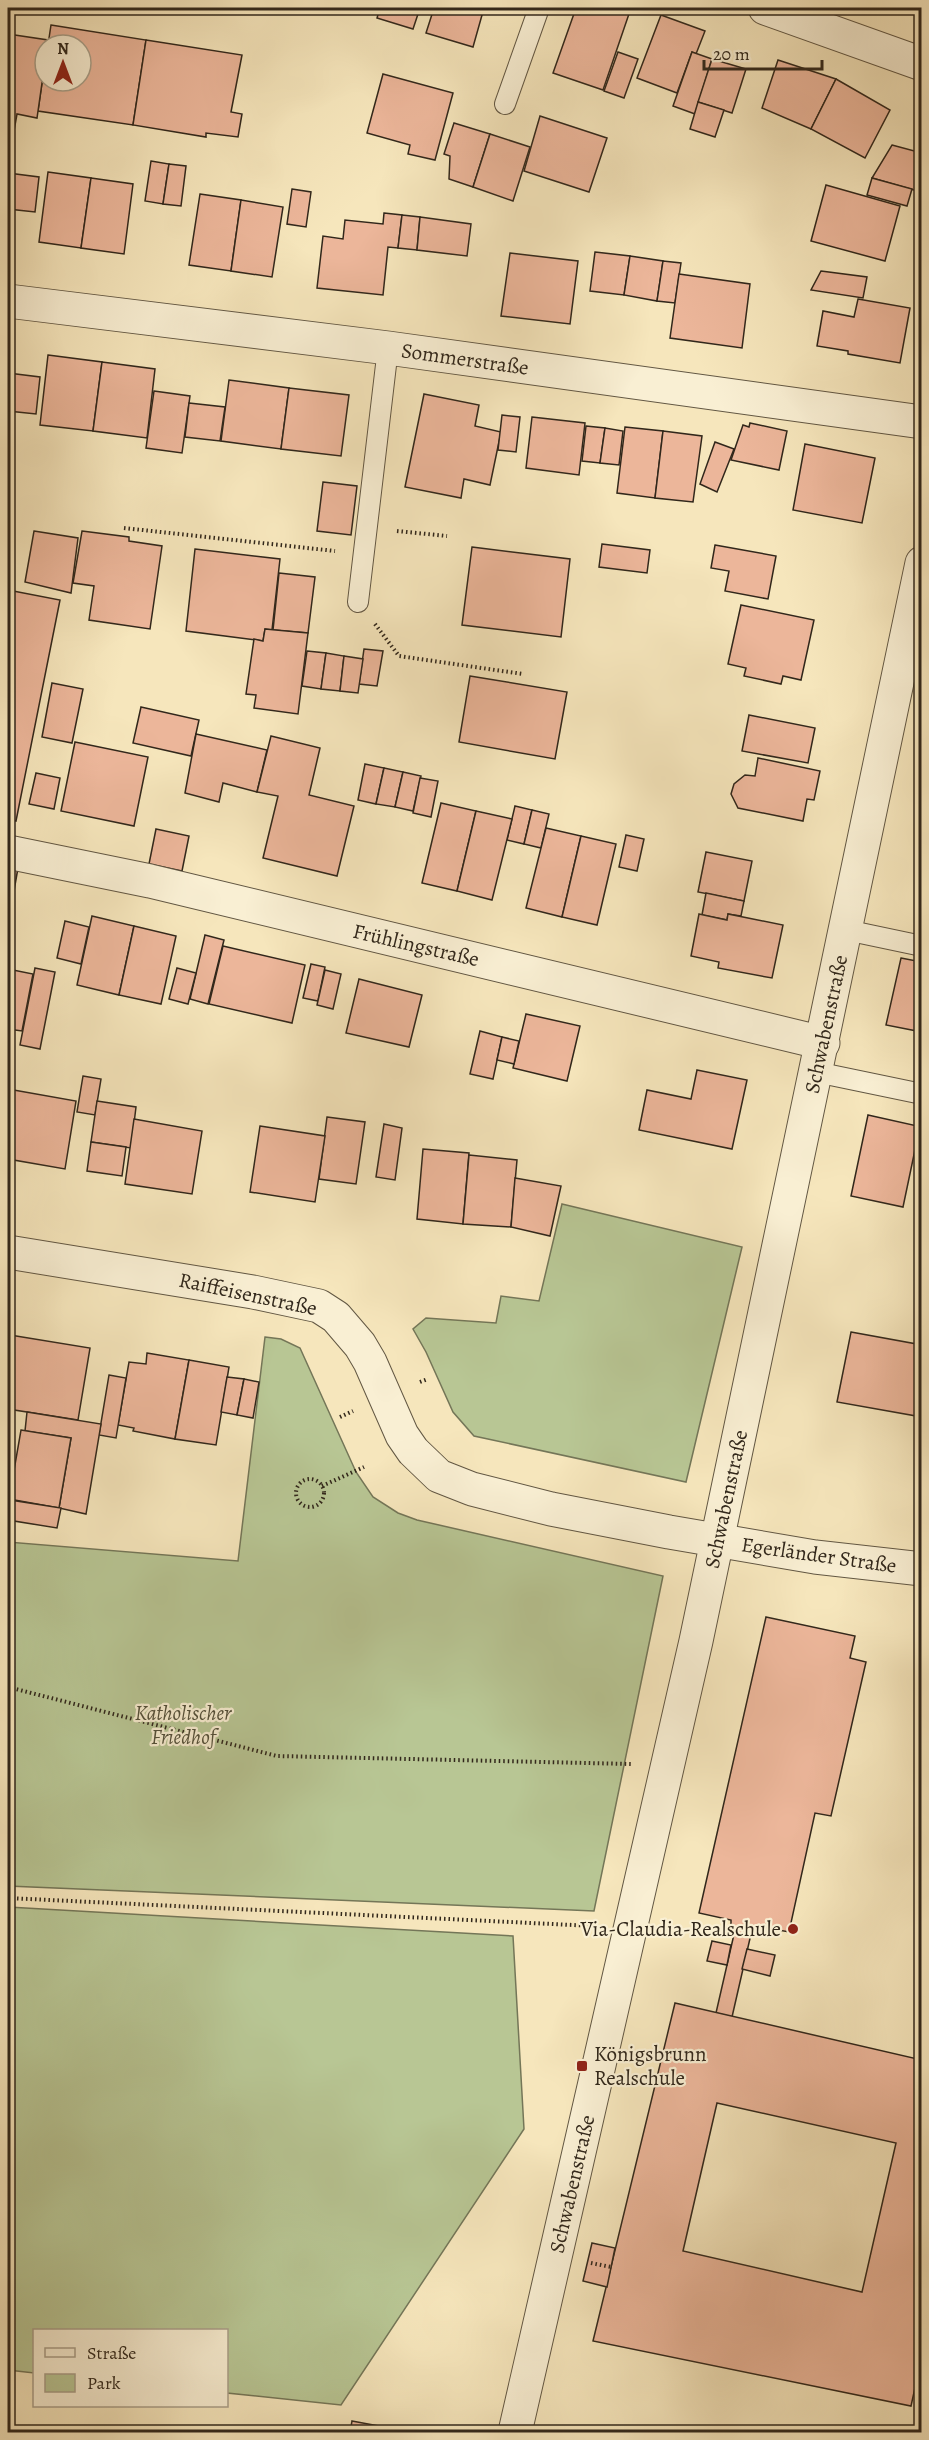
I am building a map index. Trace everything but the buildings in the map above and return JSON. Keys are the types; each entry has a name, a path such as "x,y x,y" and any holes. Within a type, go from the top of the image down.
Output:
{"street":[{"path":"765,8 921,64"},
{"name":"Sommerstraße","path":"8,301 388,348 921,422"},
{"name":"Schwabenstraße","path":"515,2433 717,1540 921,563"},
{"name":"Frühlingstraße","path":"8,852 150,881 819,1057"},
{"name":"Raiffeisenstraße","path":"8,1252 253,1292 319,1306 336,1317 360,1345 370,1362 402,1435 413,1451 438,1476 471,1489 551,1509 717,1540"},
{"name":"Egerländer Straße","path":"717,1540 815,1557 921,1569"}],"lane":[{"path":"505,104 539,8"},
{"path":"358,602 388,348"},
{"path":"846,930 921,946"},
{"path":"819,1057 921,1094"}],"path":[{"path":"366,527 447,536"},
{"path":"124,528 363,554"},
{"path":"358,602 399,656 523,674"},
{"path":"322,1485 364,1467"},
{"path":"304,1480 313,1480 322,1485 323,1498 317,1506 303,1506 297,1499 297,1486 304,1480"},
{"path":"8,1687 277,1756 635,1764"},
{"path":"8,1898 631,1928"},
{"path":"587,2262 611,2267"}],"green space":[{"path":"562,1204 742,1247 686,1482 474,1436 453,1412 413,1329 426,1318 496,1323 501,1296 539,1301"},
{"name":"Katholischer Friedhof","path":"265,1337 281,1339 300,1348 356,1472 373,1497 398,1513 417,1520 663,1576 594,1911 8,1886 8,1542 238,1561"},
{"path":"8,1907 513,1936 524,2129 341,2405 228,2393 228,2329 33,2329 33,2373 8,2370"}],"place":[{"name":"Via-Claudia-Realschule","path":"793,1929"},
{"name":"Königsbrunn Realschule","path":"582,2066"}]}
